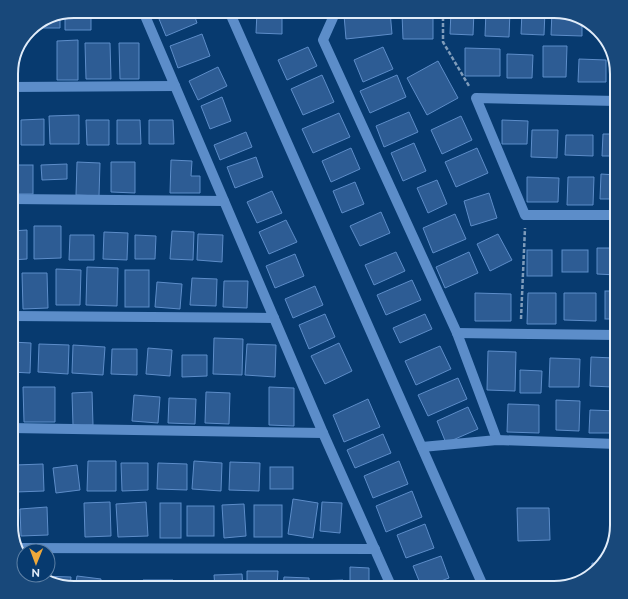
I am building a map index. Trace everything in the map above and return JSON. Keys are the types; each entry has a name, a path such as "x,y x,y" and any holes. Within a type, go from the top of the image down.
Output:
{"street":[{"path":"146,18 323,433 389,581"},
{"path":"232,18 481,581"},
{"path":"333,18 323,40 457,333 497,440"},
{"path":"18,87 175,86"},
{"path":"610,101 476,98 525,215 610,216"},
{"path":"18,198 224,200"},
{"path":"18,316 274,318"},
{"path":"457,333 610,335"},
{"path":"18,428 323,433"},
{"path":"422,448 497,440 610,444"},
{"path":"56,548 375,549"}],"path":[{"path":"443,18 443,42 476,98"},
{"path":"521,334 525,215"}],"building":[{"path":"91,18 91,30 65,30 65,19"},
{"path":"159,18 195,18 197,23 166,36"},
{"path":"257,18 282,18 282,34 256,33"},
{"path":"344,18 391,18 392,34 346,39"},
{"path":"402,18 433,18 433,39 403,39"},
{"path":"451,18 474,18 473,35 450,34"},
{"path":"486,18 510,18 509,37 485,36"},
{"path":"522,18 545,18 544,35 521,34"},
{"path":"552,18 565,19 582,26 582,36 551,35"},
{"path":"60,20 60,28 43,28"},
{"path":"202,34 210,56 178,68 170,46"},
{"path":"78,40 78,80 57,80 57,41"},
{"path":"85,43 110,43 111,79 86,79"},
{"path":"119,43 139,43 139,79 120,79"},
{"path":"543,46 567,46 566,77 543,77"},
{"path":"308,47 317,66 287,80 278,60"},
{"path":"383,47 393,69 363,82 354,60"},
{"path":"465,48 500,49 500,76 465,76"},
{"path":"507,54 533,55 532,78 507,78"},
{"path":"579,59 606,60 606,82 578,82"},
{"path":"438,61 458,98 427,115 407,78"},
{"path":"218,67 227,86 198,100 189,81"},
{"path":"322,75 334,102 303,115 291,89"},
{"path":"397,75 406,97 370,113 360,91"},
{"path":"222,97 231,121 210,129 201,106"},
{"path":"409,112 418,132 384,147 376,126"},
{"path":"339,113 350,137 313,153 302,129"},
{"path":"79,115 79,144 50,144 49,116"},
{"path":"461,116 472,140 442,154 431,130"},
{"path":"44,119 44,145 21,145 21,120"},
{"path":"86,120 109,120 109,145 87,145"},
{"path":"117,120 140,120 141,144 117,144"},
{"path":"149,120 173,120 174,144 149,144"},
{"path":"502,120 528,121 527,144 502,144"},
{"path":"532,130 558,130 557,158 531,157"},
{"path":"246,132 252,147 220,160 214,145"},
{"path":"603,134 610,134 610,156 602,156"},
{"path":"566,135 593,135 593,156 565,155"},
{"path":"414,143 426,171 403,181 391,153"},
{"path":"351,148 360,169 331,182 322,161"},
{"path":"477,148 488,173 456,187 445,162"},
{"path":"256,157 263,177 235,188 227,167"},
{"path":"171,160 192,161 191,176 200,176 200,193 170,193"},
{"path":"77,162 100,163 99,196 76,195"},
{"path":"111,162 135,162 135,193 111,192"},
{"path":"67,164 67,179 42,180 41,165"},
{"path":"18,165 33,165 33,194 18,194"},
{"path":"601,174 610,175 610,199 600,199"},
{"path":"527,177 559,178 558,202 527,202"},
{"path":"568,177 594,177 593,205 567,205"},
{"path":"437,180 447,204 428,213 417,188"},
{"path":"355,182 364,204 342,213 333,191"},
{"path":"272,191 282,213 257,223 247,202"},
{"path":"489,193 497,218 471,226 464,201"},
{"path":"381,212 390,233 360,246 350,226"},
{"path":"455,214 466,239 433,253 423,228"},
{"path":"286,220 297,242 269,254 259,232"},
{"path":"34,226 61,226 61,258 34,259"},
{"path":"27,230 27,259 18,260 18,231"},
{"path":"172,231 194,232 193,260 170,259"},
{"path":"104,232 128,233 127,260 103,259"},
{"path":"198,234 223,235 222,262 197,260"},
{"path":"498,234 512,260 490,271 477,244"},
{"path":"70,235 94,235 94,260 69,260"},
{"path":"135,235 156,236 155,259 135,259"},
{"path":"597,248 610,248 610,275 597,274"},
{"path":"527,250 552,250 552,276 527,276"},
{"path":"562,250 588,250 588,272 562,272"},
{"path":"396,252 405,271 374,285 365,265"},
{"path":"469,252 478,273 445,288 436,267"},
{"path":"295,254 304,276 275,288 266,266"},
{"path":"87,267 118,268 117,306 86,305"},
{"path":"56,269 81,270 80,305 56,305"},
{"path":"125,270 149,270 149,307 125,307"},
{"path":"22,273 47,273 48,308 23,309"},
{"path":"192,278 217,279 216,306 190,305"},
{"path":"412,280 421,300 386,315 377,295"},
{"path":"224,281 248,281 247,308 223,307"},
{"path":"157,282 182,284 180,309 155,307"},
{"path":"315,286 323,305 293,318 285,299"},
{"path":"605,291 610,291 610,319 605,319"},
{"path":"475,293 511,294 511,321 475,321"},
{"path":"528,293 556,293 556,324 527,324"},
{"path":"564,293 596,293 596,321 564,320"},
{"path":"325,314 335,337 309,349 299,325"},
{"path":"425,314 432,329 400,343 393,328"},
{"path":"214,338 243,339 242,375 213,374"},
{"path":"18,342 31,343 30,373 18,372"},
{"path":"339,343 352,371 325,384 311,356"},
{"path":"39,344 69,345 68,374 38,372"},
{"path":"247,344 276,345 275,377 245,375"},
{"path":"73,345 105,347 103,375 72,373"},
{"path":"440,346 451,369 416,385 405,361"},
{"path":"148,348 172,350 170,376 146,374"},
{"path":"112,349 137,349 137,375 111,374"},
{"path":"488,351 516,352 515,391 487,390"},
{"path":"182,355 207,355 207,376 182,377"},
{"path":"591,357 610,358 610,387 590,386"},
{"path":"550,358 580,359 579,387 549,387"},
{"path":"520,370 542,371 541,393 520,393"},
{"path":"458,378 467,399 428,416 418,395"},
{"path":"23,387 55,387 55,422 24,422"},
{"path":"269,387 294,388 294,426 269,425"},
{"path":"92,392 93,425 73,426 72,393"},
{"path":"206,392 230,393 229,424 205,423"},
{"path":"134,395 160,397 158,423 132,421"},
{"path":"169,398 196,399 195,424 168,423"},
{"path":"368,399 380,427 344,442 333,415"},
{"path":"556,400 580,401 579,431 556,430"},
{"path":"508,404 539,405 539,433 507,432"},
{"path":"468,407 478,429 446,443 437,421"},
{"path":"590,410 610,411 610,433 589,433"},
{"path":"383,434 391,453 355,468 347,450"},
{"path":"88,461 116,461 116,491 87,491"},
{"path":"194,461 222,463 221,491 192,489"},
{"path":"399,461 408,484 373,498 364,476"},
{"path":"230,462 260,463 259,491 229,490"},
{"path":"121,463 148,463 148,490 122,491"},
{"path":"158,463 187,464 187,490 157,489"},
{"path":"43,464 44,491 18,492 18,465"},
{"path":"77,465 80,490 56,493 53,468"},
{"path":"270,467 293,467 293,489 270,489"},
{"path":"412,491 422,517 386,532 376,506"},
{"path":"293,499 318,503 313,538 288,534"},
{"path":"110,502 111,536 85,537 84,503"},
{"path":"146,502 148,536 118,537 116,504"},
{"path":"322,502 342,503 340,533 320,531"},
{"path":"160,503 181,503 181,538 160,538"},
{"path":"244,504 246,536 224,538 222,505"},
{"path":"254,505 282,505 282,537 254,537"},
{"path":"187,506 214,506 214,536 187,536"},
{"path":"47,507 48,535 21,536 20,509"},
{"path":"517,508 549,508 550,540 518,541"},
{"path":"425,524 434,548 406,558 397,535"},
{"path":"441,556 449,578 441,581 419,581 413,566"},
{"path":"350,567 369,568 369,581 350,581"},
{"path":"247,571 278,571 277,581 247,581"},
{"path":"242,574 242,581 214,581 214,575"},
{"path":"56,576 71,577 71,581 63,580 56,578"},
{"path":"77,576 101,579 101,581 76,581"},
{"path":"284,577 309,578 309,581 284,581"},
{"path":"173,580 173,581 143,581"},
{"path":"343,580 343,581 314,581"}]}
